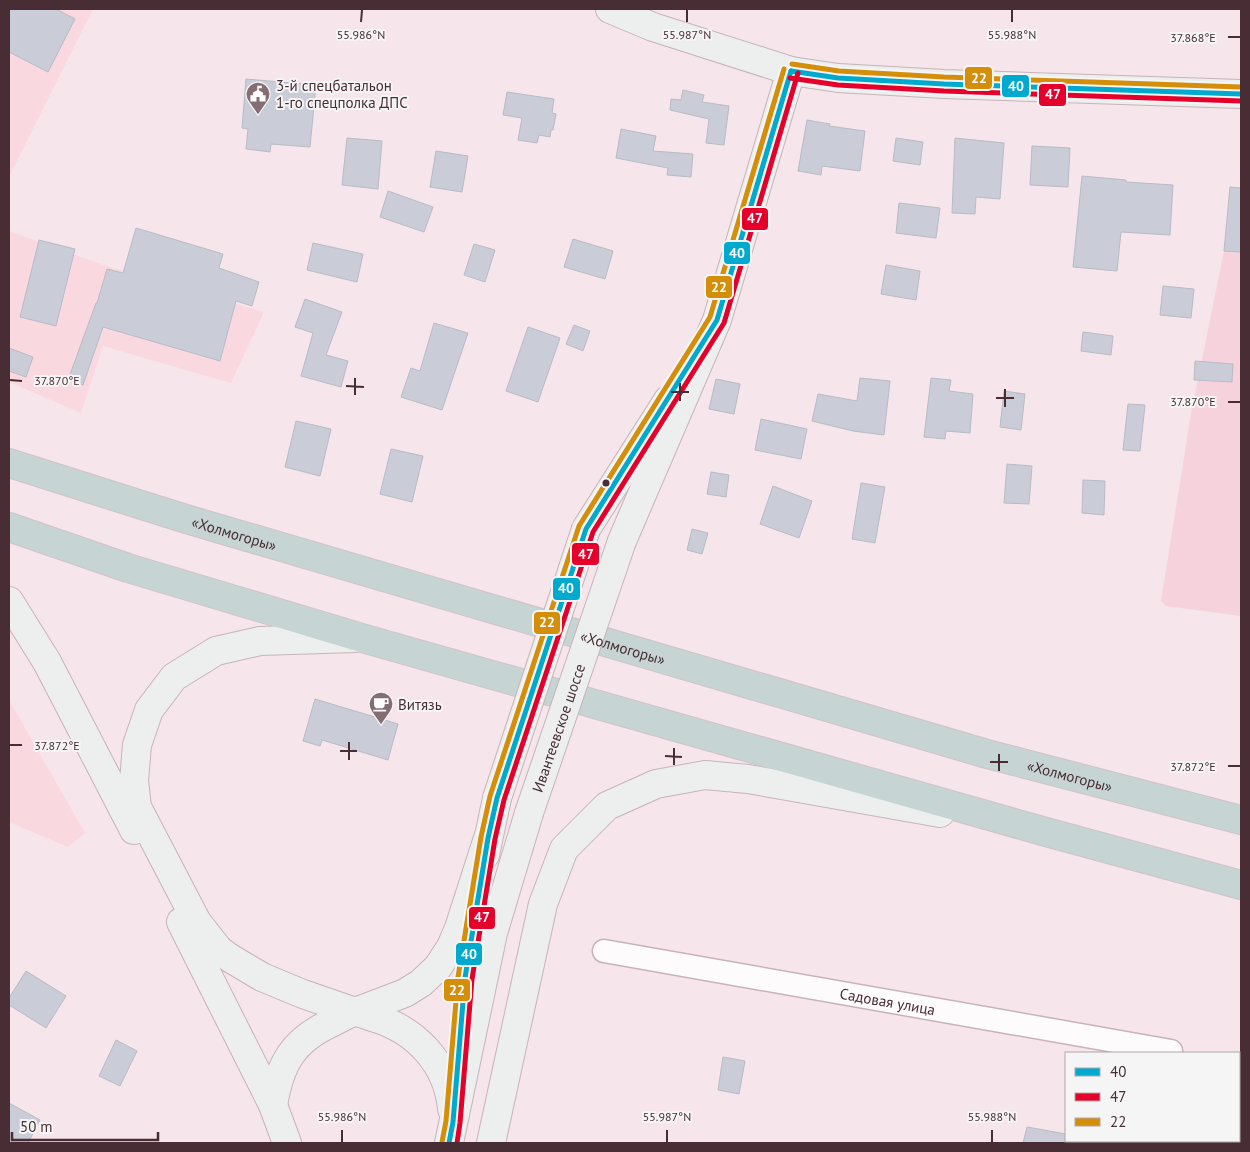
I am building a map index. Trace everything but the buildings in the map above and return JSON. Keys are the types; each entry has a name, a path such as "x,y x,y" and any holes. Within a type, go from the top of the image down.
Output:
{"highway":[{"name":"«Холмогоры»","path":"9,463 186,519 968,748 1241,820"},
{"path":"9,527 128,568 362,638 1046,832 1241,884"}],"main road":[{"path":"610,9 653,27 791,71 838,78 944,84 1241,94"},
{"name":"Ивантеевское шоссе","path":"451,1132 493,933 529,813 622,541 718,320 791,71"},
{"name":"Ивантеевское шоссе","path":"451,1132 465,978 488,838 497,798 586,530 718,320"},
{"path":"9,601 47,662 182,924 273,1105 287,1143"},
{"path":"362,638 260,641 216,651 174,677 149,710 137,745 134,781 137,807 197,922 211,941 230,958 262,977 302,994 381,1019 399,1028 427,1050 447,1082 451,1099 451,1132"},
{"path":"491,1143 543,904 564,850 607,806 656,784 705,775 748,779 831,792 1046,832"},
{"path":"273,1105 281,1068 302,1042 322,1027 354,1012 405,993 421,983 438,967 451,947 459,928 488,838"}],"street":[{"name":"Садовая улица","path":"604,951 1170,1052"}],"shaded area":[{"path":"9,9 93,9 9,177"},
{"path":"9,231 106,266 264,312 231,383 103,346 81,413 9,382"},
{"path":"1224,251 1241,252 1241,616 1166,606 1161,601 1191,414"},
{"path":"9,700 85,833 68,847 9,822"}],"transit line":[{"name":"22","path":"792,64 839,71 944,77 1241,87"},
{"name":"22","path":"442,1142 446,1121 458,977 481,837 490,796 579,526 710,317 784,69"},
{"name":"40","path":"791,71 838,78 944,84 1241,94"},
{"name":"40","path":"449,1143 453,1122 465,978 488,838 497,798 586,529 717,320 791,71"},
{"name":"47","path":"457,1143 472,979 495,839 504,800 593,532 724,323 798,73"},
{"name":"47","path":"790,78 838,85 944,91 1241,101"}],"place":[{"name":"3-й спецбатальон 1-го спецполка ДПС","path":"258,115"},
{"name":"Витязь","path":"381,725"}]}
